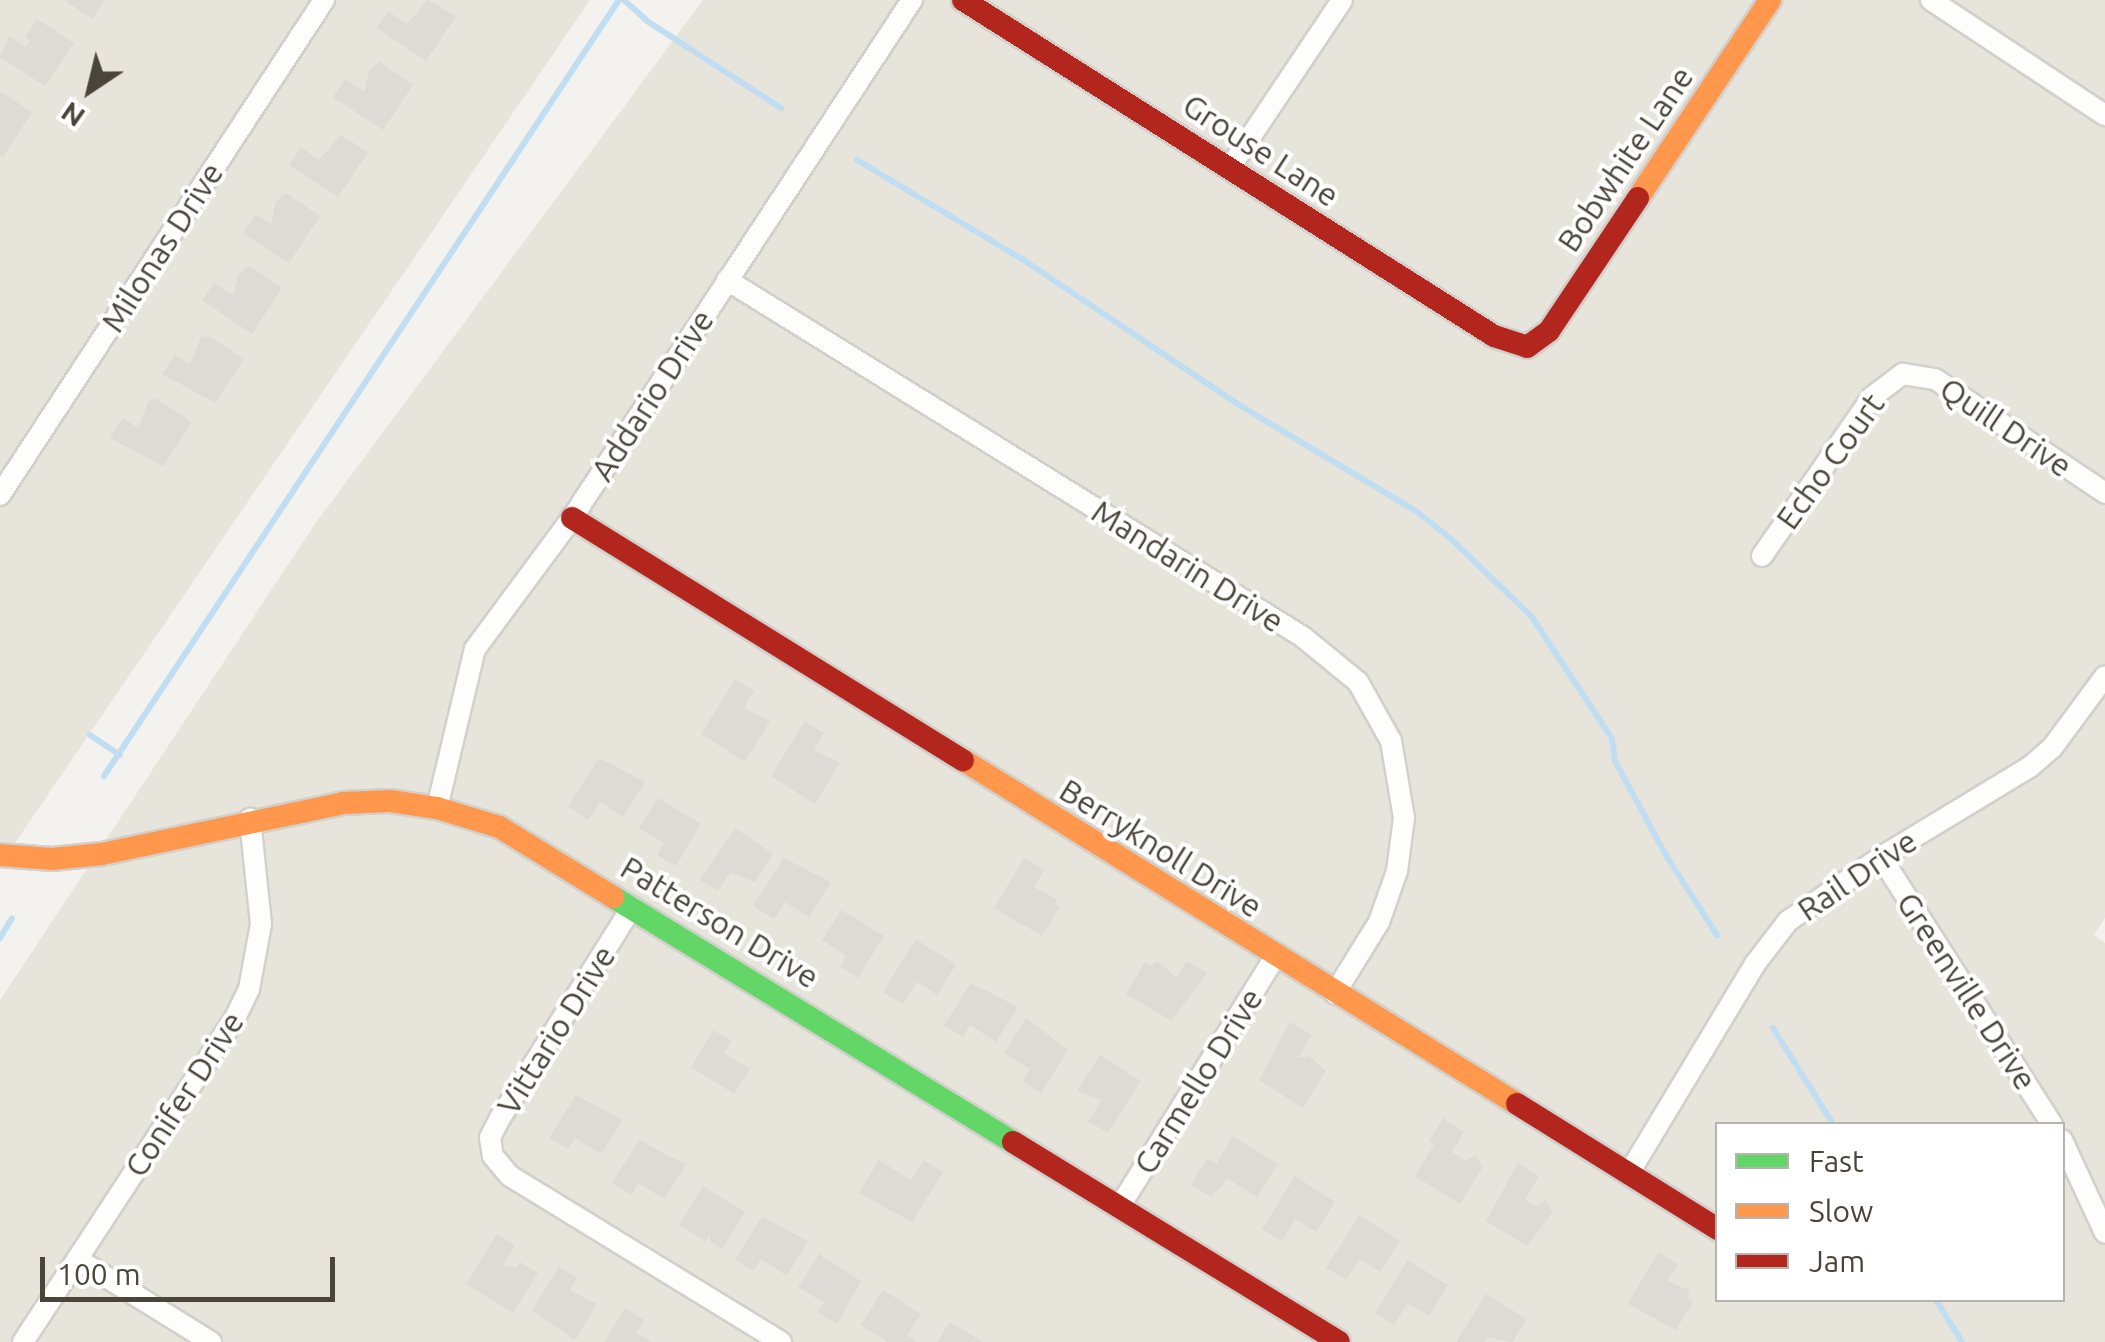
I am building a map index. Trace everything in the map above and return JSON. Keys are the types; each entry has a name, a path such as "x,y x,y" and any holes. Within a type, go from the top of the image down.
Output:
{"street":[{"name":"Milonas Drive","path":"0,495 324,0"},
{"name":"Addario Drive","path":"437,808 475,650 572,518 912,0"},
{"name":"Grouse Lane","path":"963,0 1494,336 1528,348"},
{"path":"1228,169 1342,0"},
{"name":"Bobwhite Lane","path":"1528,348 1549,331 1770,0"},
{"path":"1931,0 2105,115"},
{"name":"Mandarin Drive","path":"726,280 1302,637 1358,682 1391,741 1404,818 1397,871 1378,922 1334,993"},
{"name":"Quill Drive","path":"1903,374 1934,379 2105,493"},
{"name":"Echo Court","path":"1762,556 1872,397 1903,374"},
{"name":"Berryknoll Drive","path":"572,518 1715,1227"},
{"name":"Rail Drive","path":"1629,1173 1771,941 1804,907 2031,766 2052,748 2105,676"},
{"name":"Patterson Drive","path":"0,855 52,859 102,854 250,819 343,803 390,802 437,808 499,827 1339,1342"},
{"name":"Conifer Drive","path":"23,1342 235,1018 249,989 261,924 250,819"},
{"name":"Greenville Drive","path":"1882,857 2051,1122"},
{"name":"Vittario Drive","path":"632,907 500,1118 490,1138 492,1156 510,1176 780,1342"},
{"name":"Carmello Drive","path":"1120,1206 1275,957"},
{"path":"2065,1146 2105,1233"},
{"path":"77,1259 211,1342"}],"shaded area":[{"path":"0,0 590,0 0,865"},
{"path":"703,0 2105,0 2105,918 2094,935 2105,943 2105,1342 0,1342 0,1000 315,524"}],"building":[{"path":"64,0 105,0 92,19"},
{"path":"428,0 456,16 426,61 377,28 388,11 407,24"},
{"path":"37,19 74,43 45,86 0,57 9,36 26,47 30,41 25,37"},
{"path":"380,62 413,85 383,130 333,97 345,79 364,92 370,69"},
{"path":"0,91 32,112 3,157 0,155"},
{"path":"341,135 368,152 338,197 289,165 301,147 319,160"},
{"path":"286,193 320,216 289,263 243,233 256,214 271,224 276,201"},
{"path":"249,266 282,288 252,334 202,300 214,283 233,295 239,273"},
{"path":"209,336 244,359 215,403 162,374 175,355 190,365 201,337"},
{"path":"157,399 192,422 163,466 110,438 123,418 138,428 149,400"},
{"path":"735,679 754,691 744,708 770,721 745,762 701,734"},
{"path":"805,721 824,733 814,750 840,763 815,804 771,776"},
{"path":"599,758 645,782 623,817 600,802 588,820 568,806"},
{"path":"658,798 701,824 676,866 657,855 664,843 639,828"},
{"path":"735,828 773,854 755,882 730,873 718,891 700,880"},
{"path":"784,858 831,882 809,917 785,902 774,919 753,906"},
{"path":"1024,858 1044,870 1034,887 1057,900 1055,904 1060,907 1042,936 994,908"},
{"path":"841,910 884,936 858,978 840,966 846,956 822,940"},
{"path":"916,939 956,965 937,995 917,982 903,1004 883,992"},
{"path":"1157,961 1177,978 1187,961 1207,973 1172,1021 1126,994 1145,962 1151,966"},
{"path":"971,983 1018,1007 996,1042 970,1025 963,1037 944,1025"},
{"path":"1026,1018 1068,1050 1041,1093 1022,1081 1030,1069 1004,1053"},
{"path":"1290,1022 1312,1035 1298,1058 1309,1056 1326,1071 1303,1108 1259,1080"},
{"path":"713,1030 731,1041 724,1053 750,1069 734,1094 691,1067"},
{"path":"1100,1055 1141,1081 1108,1133 1088,1121 1102,1100 1077,1091"},
{"path":"576,1095 623,1120 601,1154 575,1138 568,1149 549,1138"},
{"path":"1443,1118 1464,1132 1452,1152 1466,1161 1475,1155 1483,1167 1460,1204 1415,1176 1434,1145 1429,1142"},
{"path":"1233,1136 1278,1164 1257,1197 1228,1179 1211,1197 1191,1185 1207,1158 1216,1164"},
{"path":"639,1140 686,1165 664,1199 638,1183 631,1195 612,1183"},
{"path":"879,1160 911,1180 924,1160 943,1172 912,1222 859,1193"},
{"path":"1518,1163 1539,1176 1525,1199 1536,1206 1545,1200 1553,1212 1527,1246 1486,1221"},
{"path":"1295,1176 1335,1202 1316,1232 1295,1219 1282,1241 1262,1229"},
{"path":"703,1186 745,1212 722,1249 710,1241 710,1234 705,1241 679,1225"},
{"path":"1359,1215 1400,1241 1380,1272 1360,1259 1346,1280 1326,1268"},
{"path":"762,1217 808,1241 787,1276 761,1259 753,1271 735,1259"},
{"path":"497,1234 515,1246 503,1265 516,1268 520,1262 538,1273 513,1313 466,1284"},
{"path":"1658,1252 1678,1264 1667,1281 1689,1290 1688,1299 1693,1302 1676,1330 1628,1304"},
{"path":"819,1254 861,1281 837,1325 818,1312 824,1303 798,1287"},
{"path":"1408,1260 1448,1285 1429,1316 1408,1303 1394,1325 1375,1313"},
{"path":"559,1267 577,1278 569,1290 597,1304 575,1340 532,1310"},
{"path":"883,1290 921,1314 907,1335 917,1342 888,1342 861,1325"},
{"path":"1486,1294 1527,1319 1512,1342 1487,1337 1484,1342 1456,1342"},
{"path":"625,1308 644,1320 636,1333 652,1342 604,1342"},
{"path":"950,1322 983,1342 937,1342"}],"waterway":[{"path":"104,776 619,0"},
{"path":"624,0 647,21 781,108"},
{"path":"857,160 1022,259 1236,403 1416,511 1450,538 1532,617 1612,739 1615,761 1667,857 1717,935"},
{"path":"90,735 120,755"},
{"path":"0,938 12,918"},
{"path":"1773,1028 1832,1122"},
{"path":"1937,1302 1962,1342"}],"traffic: fast":[{"path":"613,897 1013,1142"}],"traffic: slow":[{"path":"1638,198 1770,0"},
{"path":"963,760 1517,1104"},
{"path":"0,855 52,859 102,854 343,803 390,801 437,808 499,827 613,897"}],"traffic: jam":[{"path":"963,0 1494,336 1527,347 1549,331 1638,198"},
{"path":"572,518 963,760"},
{"path":"1517,1104 1715,1227"},
{"path":"1013,1142 1339,1342"}]}
